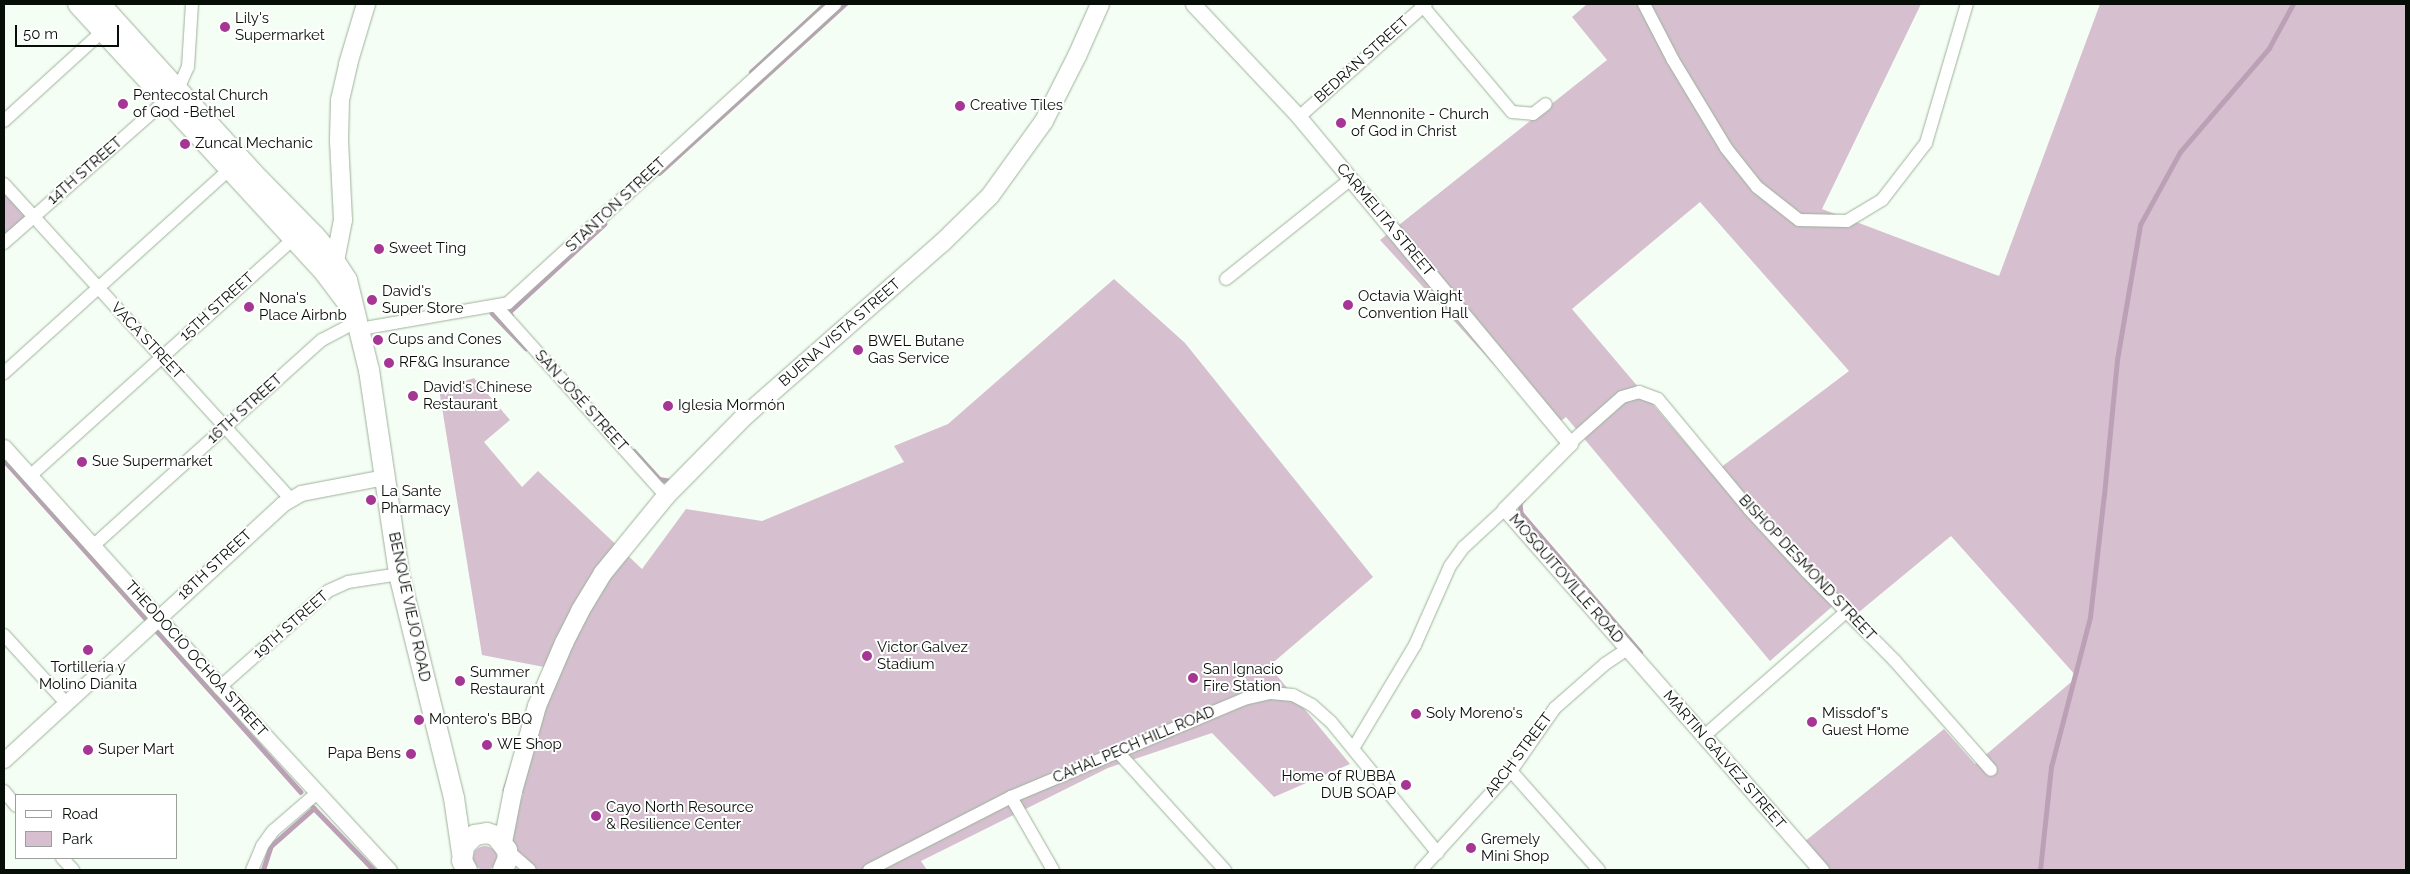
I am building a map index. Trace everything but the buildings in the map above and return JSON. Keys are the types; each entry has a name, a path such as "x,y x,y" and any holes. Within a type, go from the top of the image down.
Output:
{"highway":[{"path":"78,4 103,31 172,95"},
{"path":"100,4 229,170 325,273 357,321"},
{"name":"BENQUE VIEJO ROAD","path":"172,95 253,172 315,236 335,261 349,285 369,370 399,574 454,798 464,864"},
{"name":"BENQUE VIEJO ROAD","path":"454,798 469,820 495,840"},
{"path":"464,864 469,840 495,840 508,858 503,870"}],"main road":[{"path":"335,261 343,220 338,141 340,100 348,64 366,4"},
{"name":"BUENA VISTA STREET","path":"495,840 513,790 548,675 580,611 603,573 666,496 746,415 942,243 990,196 1044,121 1077,56 1100,4"}],"street":[{"path":"172,95 188,67 192,4"},
{"name":"STANTON STREET","path":"357,321 371,327 496,306 516,297 835,4"},
{"name":"CARMELITA STREET","path":"1193,4 1299,117 1570,443"},
{"path":"1644,4 1673,60 1726,148 1757,187 1799,220 1847,221 1882,200 1926,143 1967,4"},
{"path":"1423,5 1512,112 1532,114 1546,104"},
{"name":"BEDRAN STREET","path":"1299,117 1423,5"},
{"path":"4,121 103,31"},
{"name":"14TH STREET","path":"4,242 172,95"},
{"path":"4,373 97,287 229,170"},
{"path":"1226,279 1351,179"},
{"name":"VACA STREET","path":"4,184 290,498"},
{"name":"15TH STREET","path":"30,476 293,239"},
{"name":"SAN JOSÉ STREET","path":"496,306 666,496"},
{"name":"16TH STREET","path":"94,545 322,340 357,321"},
{"name":"BISHOP DESMOND STREET","path":"1570,443 1622,397 1639,392 1658,399 1750,510 1806,571 1895,661 1991,770"},
{"path":"1354,747 1415,645 1450,566 1464,547 1505,509 1570,443"},
{"name":"THEODOCIO OCHOA STREET","path":"4,447 220,687 389,870"},
{"name":"18TH STREET","path":"4,760 290,498 301,493 385,477"},
{"name":"MOSQUITOVILLE ROAD","path":"1505,509 1627,649"},
{"name":"19TH STREET","path":"220,687 328,591 348,582 399,574"},
{"path":"1703,737 1847,611"},
{"path":"4,635 66,703"},
{"name":"MARTIN GALVEZ STREET","path":"1627,649 1821,870"},
{"name":"ARCH STREET","path":"1421,870 1511,771 1556,708 1605,664 1627,649"},
{"name":"CAHAL PECH HILL ROAD","path":"869,870 1011,797 1244,699 1270,693 1293,696 1312,705 1331,722 1354,747 1438,852"},
{"path":"1117,751 1226,870"},
{"path":"1511,771 1599,870"},
{"path":"4,791 15,805"},
{"path":"252,870 262,846 273,831 317,793"},
{"path":"1011,797 1053,870"},
{"path":"495,840 530,870"},
{"path":"63,859 73,870"}],"green space":[{"path":"1587,4 1921,4 1822,209 1999,276 2100,4 2406,4 2406,870 1829,870 1804,842 1944,729 1975,764 2077,677 1951,536 1859,612 1843,597 1770,661 1566,417 1552,428 1380,240 1607,60 1572,17","holes":["1700,202 1849,371 1712,474 1572,309"]},
{"path":"4,191 27,217 4,237"},
{"path":"1114,279 1185,343 1373,577 1269,666 1350,764 1274,797 1212,733 1108,768 921,861 927,870 539,870 531,866 514,851 512,840 518,806 523,794 502,791 544,667 482,655 439,389 474,378 510,420 484,442 522,487 538,471 642,569 686,509 762,521 904,462 894,446 948,424"},
{"path":"480,846 490,846 497,853 497,863 490,870 480,870 473,863 473,853"}],"waterway":[{"path":"751,72 825,4"},
{"path":"659,173 845,4"},
{"path":"2040,870 2051,767 2090,617 2117,360 2140,225 2180,152 2269,48 2293,4"},
{"path":"511,316 508,313 604,224"},
{"path":"492,313 526,348"},
{"path":"634,451 659,479 671,481"},
{"path":"4,460 301,792"},
{"path":"1523,500 1520,503 1521,513 1640,652"},
{"path":"313,807 374,870"},
{"path":"263,870 271,846 314,808"}],"place":[{"name":"Lily's Supermarket","path":"225,27"},
{"name":"Pentecostal Church of God -Bethel","path":"123,104"},
{"name":"Creative Tiles","path":"960,106"},
{"name":"Mennonite - Church of God in Christ","path":"1341,123"},
{"name":"Zuncal Mechanic","path":"185,144"},
{"name":"Sweet Ting","path":"379,249"},
{"name":"David's Super Store","path":"372,300"},
{"name":"Octavia Waight Convention Hall","path":"1348,305"},
{"name":"Nona's Place Airbnb","path":"249,307"},
{"name":"Cups and Cones","path":"378,340"},
{"name":"BWEL Butane Gas Service","path":"858,350"},
{"name":"RF&G Insurance","path":"389,363"},
{"name":"David's Chinese Restaurant","path":"413,396"},
{"name":"Iglesia Mormón","path":"668,406"},
{"name":"Sue Supermarket","path":"82,462"},
{"name":"La Sante Pharmacy","path":"371,500"},
{"name":"Tortilleria y Molino Dianita","path":"88,650"},
{"name":"Victor Galvez Stadium","path":"867,656"},
{"name":"San Ignacio Fire Station","path":"1193,678"},
{"name":"Summer Restaurant","path":"460,681"},
{"name":"Soly Moreno's","path":"1416,714"},
{"name":"Montero's BBQ","path":"419,720"},
{"name":"Missdof\"s Guest Home","path":"1812,722"},
{"name":"WE Shop","path":"487,745"},
{"name":"Super Mart","path":"88,750"},
{"name":"Papa Bens","path":"411,754"},
{"name":"Home of RUBBA DUB SOAP","path":"1406,785"},
{"name":"Cayo North Resource & Resilience Center","path":"596,816"},
{"name":"Gremely Mini Shop","path":"1471,848"}]}
